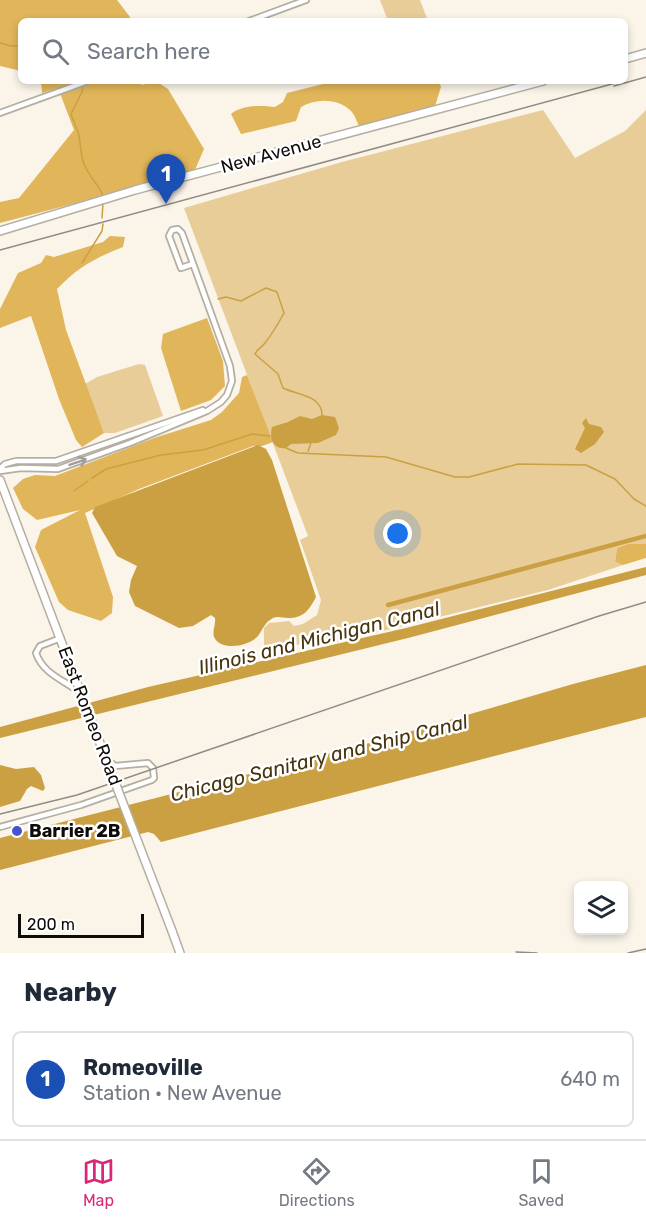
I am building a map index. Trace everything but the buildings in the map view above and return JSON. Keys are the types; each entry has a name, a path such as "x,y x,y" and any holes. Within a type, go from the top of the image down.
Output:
{"main road":[{"path":"628,58 646,53"},
{"name":"New Avenue","path":"0,231 135,190 532,84"},
{"name":"East Romeo Road","path":"0,480 180,953"}],"street":[{"path":"257,18 306,0"},
{"path":"0,114 80,84"},
{"path":"0,470 58,469 130,443 212,408 227,395 232,381 232,371 182,233 178,229 172,230 169,236 181,268 193,264"},
{"path":"0,827 99,800 152,780 154,771 148,763 115,766 109,762 86,702 77,691 44,668 38,659 36,653 40,646 61,638"}],"shaded area":[{"path":"0,0 117,0 130,17 18,18 18,70 0,66"},
{"path":"380,0 420,0 427,18 387,18"},
{"path":"41,84 160,84 168,89 204,149 194,172 0,223 0,202 19,198 74,130 58,88 42,93"},
{"path":"323,84 440,84 441,87 435,106 359,126 347,107 334,102 321,101 301,107 296,121 241,134 231,114 252,106 275,107 283,102 287,93"},
{"path":"543,110 575,158 625,131 646,110 646,544 628,544 617,548 615,562 623,565 548,590 326,645 321,637 264,652 264,628 269,623 289,621 294,626 303,624 317,615 321,600 300,540 308,536 184,208 342,162"},
{"path":"110,236 125,237 123,247 87,264 57,289 66,330 104,433 82,447 76,440 59,399 31,316 0,328 0,309 18,273 41,263 46,255 54,257 103,242"},
{"path":"207,318 223,361 225,386 211,400 181,411 161,348 163,334"},
{"path":"139,364 145,365 163,416 115,433 104,433 85,384 97,377"},
{"path":"247,375 273,442 253,446 139,489 85,513 113,597 112,613 101,621 68,610 59,602 35,547 41,530 80,510 37,520 23,509 13,488 23,479 35,475 55,476 154,438 211,420 222,412 239,393 242,377"},
{"path":"628,544 646,544 646,558 623,565 615,562 617,548"}],"water":[{"path":"322,415 335,417 339,428 336,435 318,443 291,444 286,448 278,447 273,442 272,427 300,416 312,419"},
{"path":"586,418 589,424 601,427 604,432 595,444 581,453 575,449 585,428 582,423"},
{"path":"258,445 266,449 272,460 316,597 302,615 294,618 273,618 254,640 242,645 229,646 218,642 214,637 215,618 211,615 193,626 179,628 135,606 129,592 137,566 117,556 92,513 95,507"},
{"name":"Illinois and Michigan Canal","path":"646,567 646,575 408,638 0,738 0,727 148,687 406,628"},
{"name":"Chicago Sanitary and Ship Canal","path":"646,665 646,717 161,842 154,834 148,832 0,870 0,838 381,740"},
{"path":"0,765 16,769 34,767 41,775 45,788 43,791 31,786 20,801 0,807"}],"waterway":[{"path":"0,43 18,46"},
{"path":"83,85 71,114 79,137 84,164 103,196"},
{"path":"102,218 103,203"},
{"path":"82,263 102,231 103,224"},
{"path":"218,299 226,297 241,301 266,288 277,292 284,313 270,336 255,354 278,374 283,388 318,403 322,415"},
{"path":"92,478 106,469 161,455 203,450 252,434 270,436"},
{"path":"308,451 311,443"},
{"path":"286,448 298,453 386,457 455,477 469,477 518,464 586,465 615,479 634,499 646,506"},
{"path":"74,491 88,481"},
{"path":"388,605 646,536"}],"railway":[{"path":"628,82 646,77"},
{"path":"0,250 612,84"},
{"path":"614,86 621,84"},
{"path":"0,814 77,795 599,616 646,602"},
{"path":"628,953 646,949"},
{"path":"516,952 537,953"}],"place":[{"name":"Romeoville","path":"166,204"},
{"name":"Barrier 2B","path":"17,831"}]}
